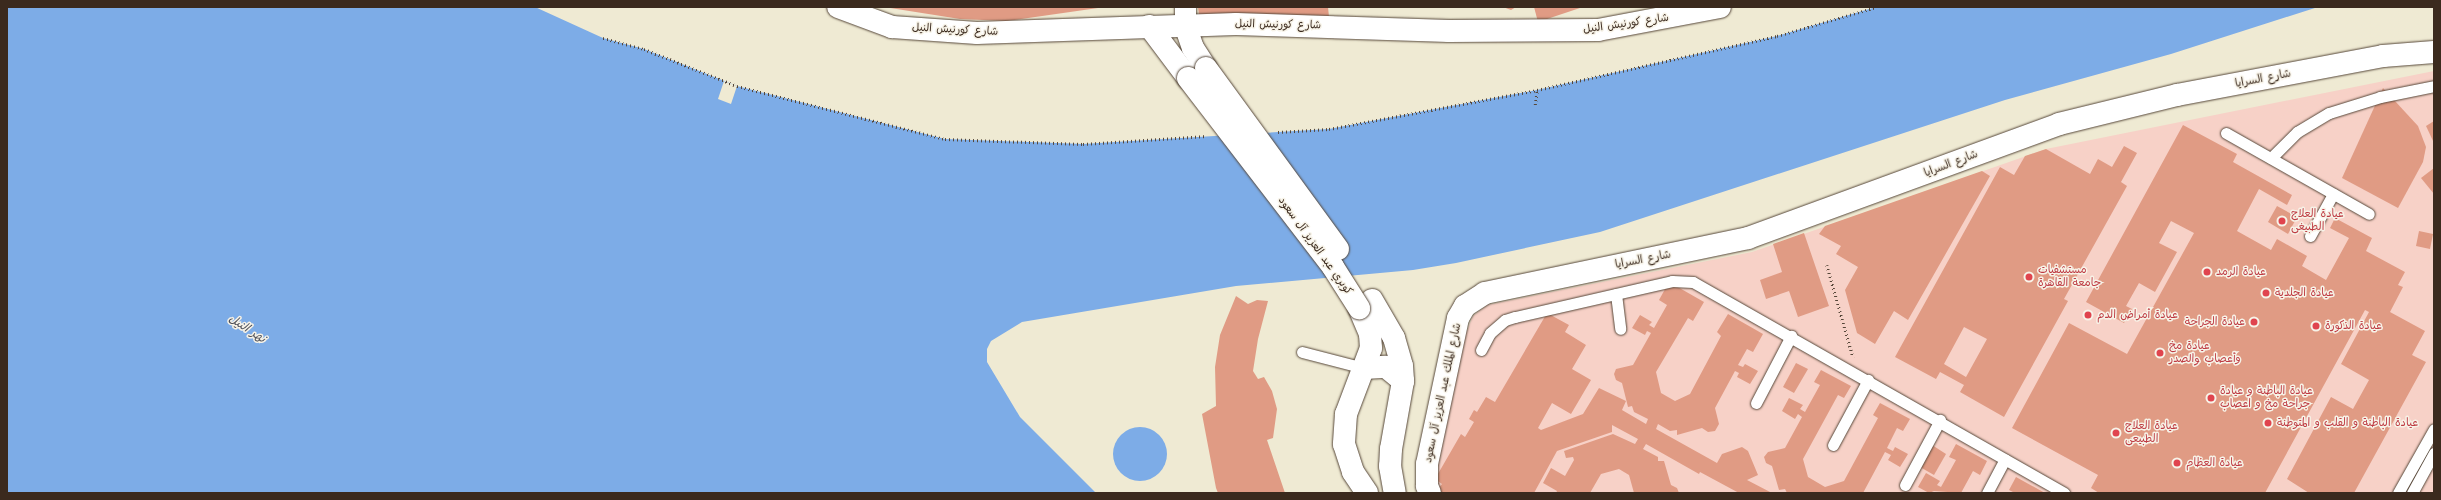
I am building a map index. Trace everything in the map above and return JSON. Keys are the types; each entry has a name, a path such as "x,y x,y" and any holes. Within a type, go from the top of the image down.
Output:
{"main road":[{"name":"شارع كورنيش النيل","path":"842,8 892,27 931,31 977,33 1149,26 1185,16 1291,25 1449,31 1583,30 1663,19 1718,7"},
{"name":"كوبري عبد العزيز آل سعود","path":"1185,16 1193,48 1197,73"},
{"name":"كوبري عبد العزيز آل سعود","path":"1149,26 1197,73 1333,267 1394,338 1403,381 1391,449 1394,488"},
{"name":"شارع السرايا","path":"1475,299 1495,290 1748,238 2059,124 2177,95 2383,56 2434,52"},
{"name":"شارع الملك عبد العزيز آل سعود","path":"1430,493 1427,464 1442,401 1458,318 1465,306 1475,299"},
{"name":"كوبري عبد العزيز آل سعود","path":"1364,489 1348,458 1344,429 1350,400 1370,355 1371,341 1366,304"},
{"path":"1364,368 1386,367 1403,381"},
{"path":"1364,489 1377,490 1394,488"}],"lane":[{"path":"2270,158 2297,132 2329,113 2380,97 2434,86"},
{"path":"2226,133 2369,214"},
{"path":"2310,236 2333,194"},
{"path":"1480,350 1490,333 1505,320 1672,281 1693,282 1940,420 2064,493"},
{"path":"1616,294 1620,329"},
{"path":"1756,402 1791,336"},
{"path":"1302,352 1364,368"},
{"path":"1833,445 1868,380"},
{"path":"1905,485 1940,420"},
{"path":"2398,493 2434,429"},
{"path":"2412,493 2434,453"},
{"path":"1987,493 2005,459"}],"path":[{"path":"1535,105 1537,90"},
{"path":"1827,265 1851,344 1853,371"}],"shaded area":[{"name":"مستشفيات جامعة القاهرة","path":"2434,71 2434,493 1436,493 1431,462 1466,333 1473,316 1487,305 1752,252 2046,149"}],"water":[{"name":"نهر النيل","path":"7,7 535,7 603,38 644,49 737,86 945,139 1083,144 1329,129 1537,90 1777,36 1876,7 2318,7 2171,54 2005,100 1600,232 1456,263 1413,270 1236,286 1022,322 991,341 987,349 987,362 1020,417 1096,493 7,493"},
{"path":"1140,427 1150,429 1159,435 1165,444 1167,454 1165,464 1159,473 1150,479 1140,481 1130,479 1121,473 1115,464 1113,454 1115,444 1121,435 1130,429"}],"pier":[{"path":"724,81 737,86 731,104 718,99"}],"building":[{"path":"884,7 1098,8 1007,21 960,19"},
{"path":"1198,7 1328,7 1329,17 1200,22"},
{"path":"1503,7 1516,7 1511,10"},
{"path":"1534,7 1583,7 1538,22"},
{"path":"2383,88 2418,126 2426,147 2423,162 2398,208 2342,178"},
{"path":"2434,121 2434,143 2426,126"},
{"path":"2183,125 2237,154 2233,162 2292,195 2287,205 2259,189 2237,231 2271,250 2277,239 2307,256 2302,266 2326,280 2349,238 2330,228 2335,218 2372,238 2366,251 2405,272 2398,285 2403,287 2390,312 2425,331 2412,355 2426,362 2354,493 2309,493 2287,479 2331,397 2353,409 2369,380 2341,364 2369,312 2365,310 2265,493 2099,493 2091,488 2098,475 2012,428 2069,323 2127,354 2194,233 2171,221 2159,243 2177,252 2155,292 2139,283 2126,306 2132,309 2124,323 2086,302"},
{"path":"2124,146 2137,153 2121,182 2127,186 2064,299 2068,301 2004,417 1960,392 1964,385 1940,372 1936,379 1895,357 2000,167 2014,175 2025,156 2046,149 2090,174 2098,159 2112,167","holes":["1964,327 1987,339 1966,377 1944,364"]},
{"path":"2434,168 2434,194 2421,178"},
{"path":"1982,171 1990,176 1908,320 1894,311 1875,344 1857,333 1845,290 1858,267 1836,254 1841,246 1819,234 1825,226"},
{"path":"2277,206 2297,217 2288,234 2268,222"},
{"path":"2419,231 2433,234 2430,249 2416,246"},
{"path":"1804,233 1829,306 1798,317 1789,291 1766,299 1760,280 1782,272 1773,244"},
{"path":"1669,282 1704,302 1693,321 1688,318 1656,372 1661,393 1675,401 1690,394 1721,336 1717,332 1728,314 1763,334 1753,352 1747,349 1738,365 1743,367 1745,364 1758,371 1750,384 1737,377 1739,373 1735,371 1715,408 1719,424 1715,431 1708,432 1702,428 1677,435 1677,430 1670,431 1658,424 1656,429 1717,463 1722,454 1742,447 1748,451 1758,475 1747,480 1772,493 1739,493 1700,472 1699,474 1646,444 1643,449 1658,457 1658,461 1664,461 1671,485 1677,488 1679,493 1634,493 1629,475 1619,469 1601,474 1590,493 1556,493 1557,491 1543,483 1551,468 1565,476 1574,460 1573,457 1566,458 1564,451 1613,434 1635,444 1638,439 1612,425 1612,432 1557,451 1534,493 1441,493 1438,489 1442,484 1435,479 1461,434 1465,437 1474,422 1469,419 1474,410 1477,412 1486,397 1495,402 1547,313 1569,325 1565,332 1586,345 1572,369 1591,380 1571,414 1552,403 1538,428 1541,430 1583,414 1599,388 1626,401 1622,410 1646,424 1648,419 1634,412 1632,406 1628,407 1622,383 1616,380 1614,374 1616,369 1633,365 1651,333 1647,331 1645,335 1632,328 1640,315 1652,322 1649,325 1654,328 1667,305 1659,300"},
{"path":"1236,296 1248,304 1257,300 1268,301 1258,339 1253,371 1258,379 1264,377 1272,391 1277,409 1273,438 1267,440 1285,493 1218,493 1216,488 1202,414 1216,406 1215,367 1220,335"},
{"path":"1796,363 1808,369 1794,393 1783,387"},
{"path":"1821,370 1851,386 1844,398 1838,395 1803,459 1808,477 1825,487 1844,481 1878,418 1873,415 1880,403 1910,419 1903,431 1897,428 1887,448 1893,451 1895,447 1908,454 1900,467 1888,460 1891,455 1885,452 1863,493 1787,493 1785,489 1779,490 1772,466 1766,463 1764,457 1768,452 1785,448 1802,417 1798,414 1795,419 1782,411 1789,398 1803,405 1800,409 1805,412 1820,385 1814,382"},
{"path":"1956,444 1987,461 1980,475 1973,471 1961,493 1934,491 1929,493 1918,487 1926,473 1940,481 1937,485 1941,487 1956,460 1949,457"},
{"path":"1932,445 1946,454 1934,475 1920,467"},
{"path":"2016,477 2045,493 2015,493 2009,490"}],"place":[{"name":"عيادة العلاج الطبيغى","path":"2282,221"},
{"name":"عيادة الرمد","path":"2207,272"},
{"name":"مستشفيات جامعة القاهرة","path":"2029,277"},
{"name":"عيادة الجلدية","path":"2266,293"},
{"name":"عيادة أمراض الدم","path":"2088,315"},
{"name":"عيادة الجراحة","path":"2254,322"},
{"name":"عيادة الذكورة","path":"2316,326"},
{"name":"عيادة مخ وأعصاب والصدر","path":"2160,353"},
{"name":"عيادة الباطنة و عيادة جراحة مخ و اعصاب","path":"2211,398"},
{"name":"عيادة الباطنة و القلب و المتوطنة","path":"2268,423"},
{"name":"عيادة العلاج الطبيعى","path":"2116,433"},
{"name":"عيادة العظام","path":"2177,463"}]}
